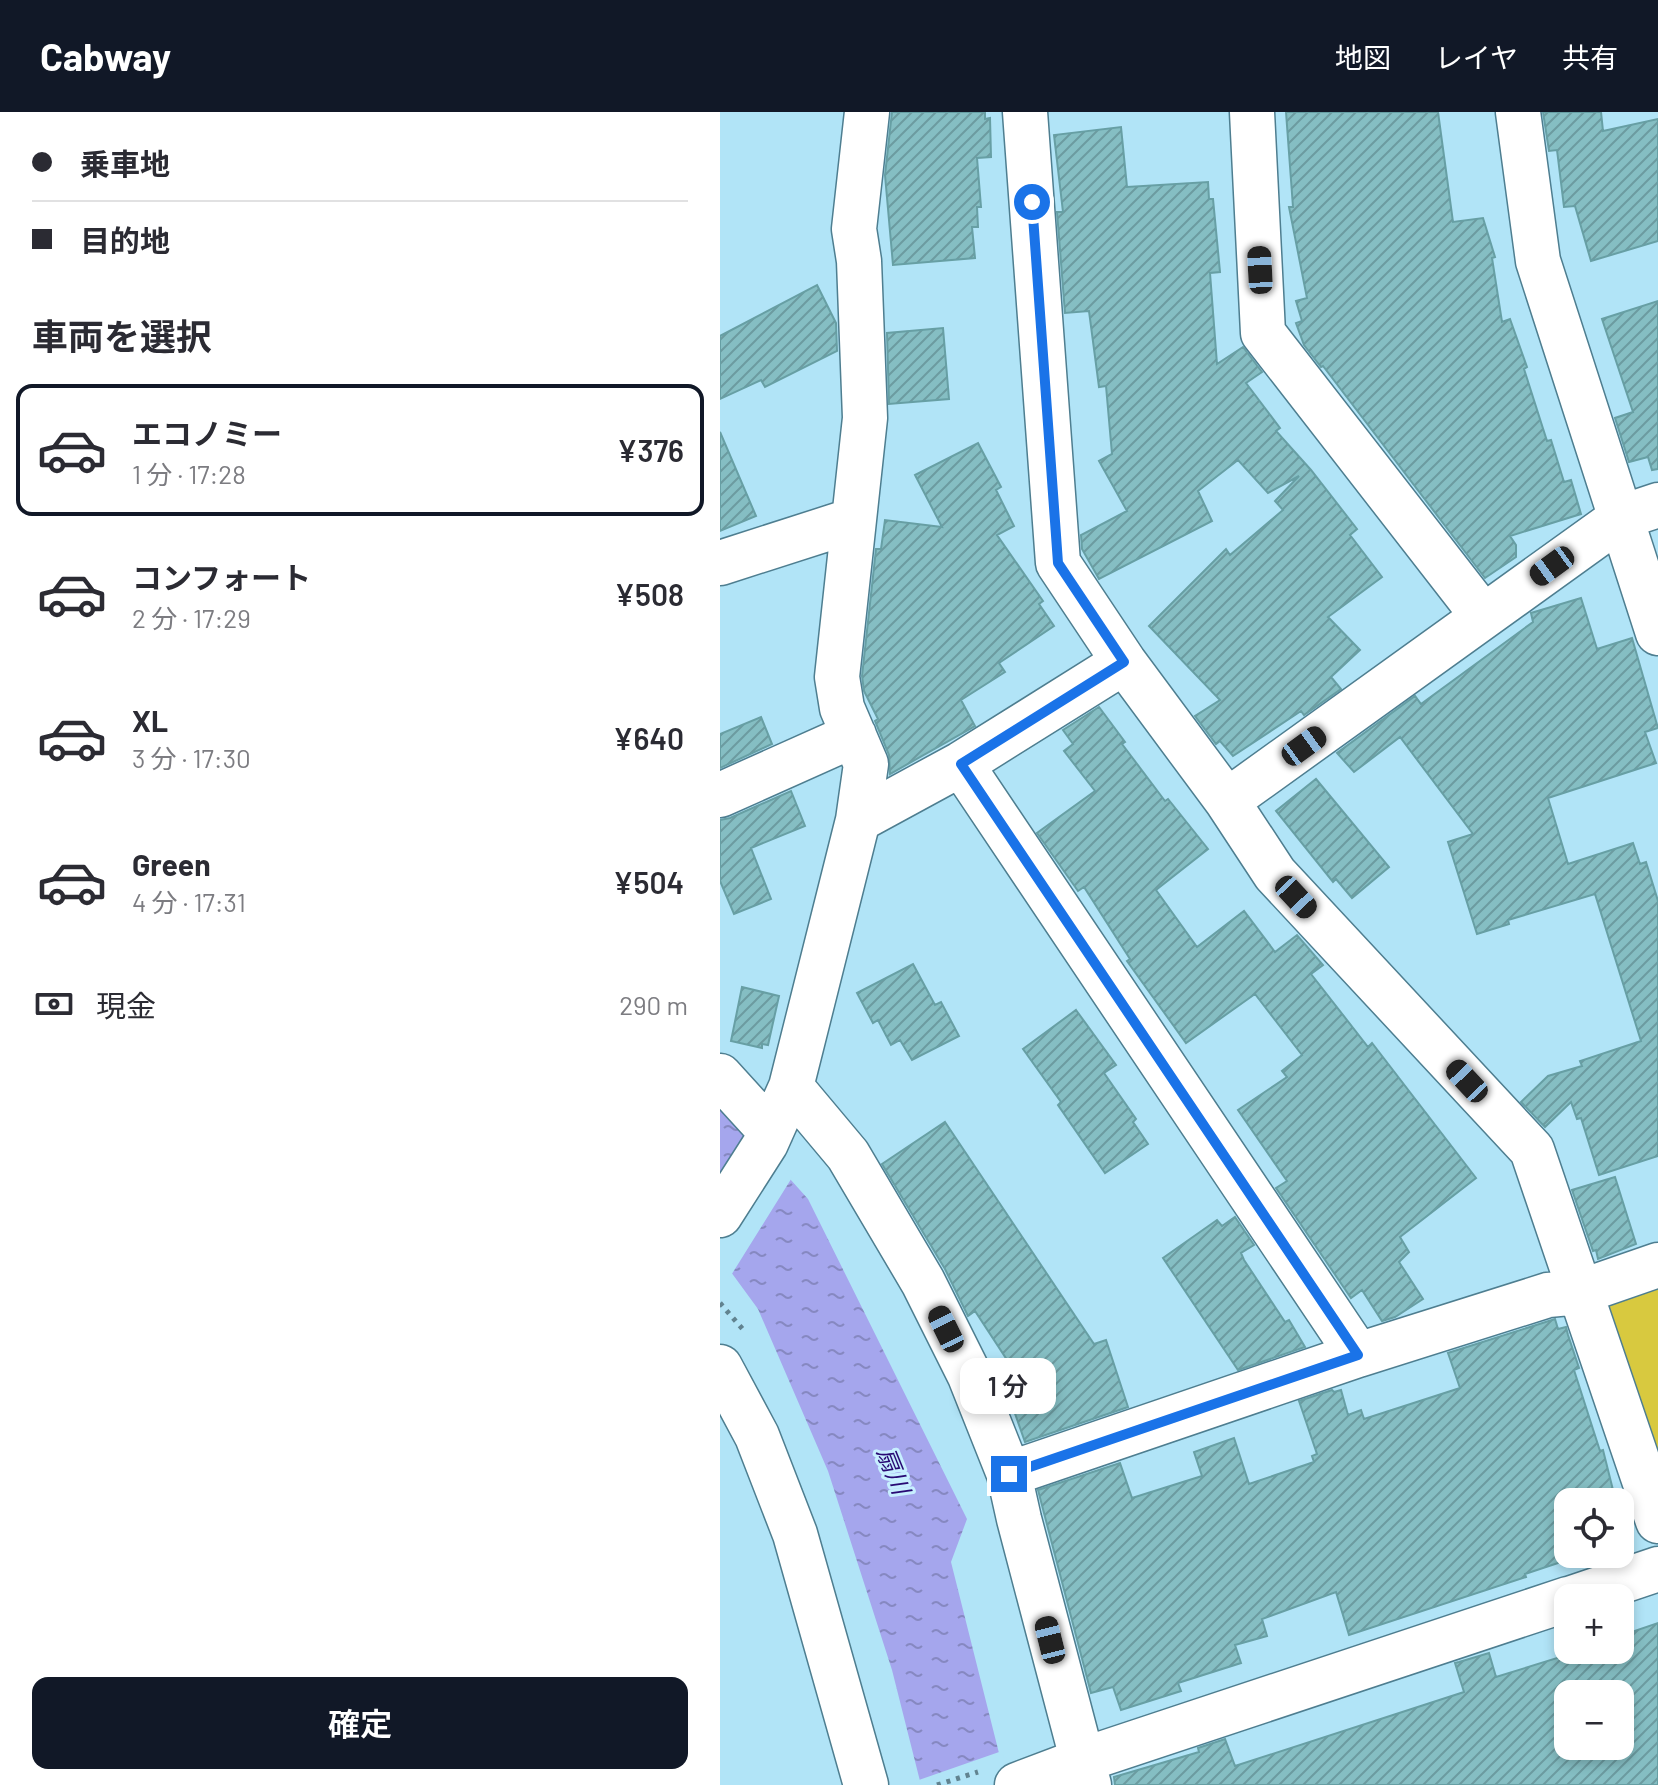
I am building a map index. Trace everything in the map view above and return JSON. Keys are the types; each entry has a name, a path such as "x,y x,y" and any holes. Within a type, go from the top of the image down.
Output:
{"street":[{"path":"720,1215 768,1138 791,1087 858,820 866,764 842,708 837,677 865,418 859,261 854,229 867,112"},
{"path":"1025,112 1058,563 1124,662 1227,801 1275,874 1532,1150 1658,1521"},
{"path":"1252,112 1263,333 1483,616"},
{"path":"1518,112 1538,261 1640,511 1658,633"},
{"path":"1227,801 1483,616 1640,511"},
{"path":"720,563 854,520"},
{"path":"858,820 961,764 1124,662"},
{"path":"720,795 854,735"},
{"path":"961,764 1358,1355"},
{"path":"720,1076 768,1138"},
{"path":"791,1087 848,1155 923,1282 970,1376 1009,1474 1077,1772"},
{"path":"1009,1474 1358,1355 1548,1295 1580,1292 1658,1265"},
{"path":"720,1367 757,1436 795,1534 866,1785"},
{"path":"1614,1584 1658,1569"},
{"path":"1017,1785 1077,1772 1554,1605"}],"shaded area":[{"path":"1658,1281 1658,1476 1603,1314 1617,1295"}],"water":[{"name":"扇川","path":"720,1101 808,1199 967,1519 951,1562 1007,1785 921,1785 892,1670 828,1471 758,1309 720,1257"}],"pier":[{"path":"749,1127 793,1176 730,1277 720,1263 720,1175"},
{"path":"1002,1751 1011,1785 917,1785 916,1781"}],"building":[{"path":"892,112 985,112 985,119 990,118 991,157 977,158 981,207 977,207 978,227 972,227 975,258 893,265 885,175"},
{"path":"1286,112 1438,112 1453,222 1483,218 1495,257 1492,258 1502,322 1510,319 1547,441 1551,440 1564,482 1571,480 1581,514 1510,536 1516,545 1516,557 1485,578 1304,345 1296,323 1302,321 1296,301 1307,298 1289,207 1293,207"},
{"path":"1543,112 1601,112 1603,131 1658,119 1658,241 1591,261 1575,206 1564,207 1557,150 1549,151"},
{"path":"1121,127 1127,187 1208,182 1209,199 1213,199 1220,272 1210,273 1217,364 1243,347 1262,372 1246,383 1280,428 1276,431 1357,529 1350,535 1382,577 1328,617 1360,650 1331,677 1341,689 1304,715 1301,711 1233,756 1220,741 1216,744 1195,716 1220,700 1149,626 1226,549 1230,555 1283,510 1275,501 1299,476 1268,493 1238,460 1198,491 1212,521 1099,579 1082,549 1081,535 1127,511 1099,461 1112,454 1106,386 1099,387 1089,311 1065,313 1057,212 1063,212 1054,135"},
{"path":"817,285 836,323 837,351 765,387 761,380 720,399 720,336"},
{"path":"1658,301 1658,469 1652,470 1648,457 1629,462 1615,418 1633,412 1602,319"},
{"path":"943,328 949,399 889,404 887,333"},
{"path":"720,432 756,516 720,531"},
{"path":"978,443 1001,487 996,490 1014,526 997,535 1043,601 1039,604 1054,626 999,663 1005,672 961,700 975,726 890,774 889,755 875,721 878,719 864,691 862,676 876,549 881,549 885,520 942,527 915,475"},
{"path":"1581,598 1597,649 1632,638 1658,728 1645,732 1656,763 1548,798 1568,864 1633,843 1640,864 1646,862 1658,901 1658,1156 1599,1175 1581,1118 1577,1119 1571,1102 1545,1127 1521,1102 1548,1076 1582,1066 1580,1061 1641,1041 1595,894 1508,920 1509,924 1477,934 1448,842 1473,834 1400,737 1354,772 1337,753 1415,696 1421,704 1533,622 1531,613"},
{"path":"1099,707 1125,742 1122,744 1165,801 1168,799 1208,849 1156,890 1197,947 1244,911 1275,952 1297,935 1323,965 1311,974 1368,1047 1372,1043 1476,1178 1400,1237 1409,1252 1399,1262 1423,1299 1395,1317 1382,1321 1362,1290 1351,1298 1276,1188 1287,1181 1238,1110 1287,1077 1282,1071 1302,1055 1255,994 1186,1043 1127,961 1130,959 1084,887 1078,891 1037,833 1095,791 1064,751 1073,744 1063,730"},
{"path":"761,717 772,744 720,768 720,734"},
{"path":"1316,779 1389,867 1352,898 1336,879 1333,882 1276,811"},
{"path":"791,791 805,826 751,848 771,899 734,914 720,881 720,820"},
{"path":"913,964 935,1005 941,1002 959,1036 912,1060 900,1040 891,1045 878,1020 873,1023 857,993"},
{"path":"742,987 779,996 768,1045 762,1044 762,1048 731,1041"},
{"path":"1076,1010 1116,1065 1104,1073 1136,1119 1133,1122 1148,1144 1105,1173 1058,1105 1061,1102 1023,1049"},
{"path":"945,1122 1094,1344 1106,1340 1128,1407 1025,1442 1012,1405 1032,1398 975,1311 968,1316 945,1269 882,1164"},
{"path":"1615,1177 1636,1244 1598,1259 1572,1190"},
{"path":"1235,1217 1254,1245 1241,1253 1244,1260 1305,1347 1238,1370 1163,1258 1217,1220 1222,1226"},
{"path":"1555,1319 1558,1329 1566,1327 1579,1368 1574,1370 1600,1451 1603,1450 1612,1488 1554,1488 1554,1564 1525,1574 1526,1577 1349,1635 1336,1592 1262,1619 1267,1636 1235,1645 1241,1663 1178,1683 1181,1691 1121,1710 1113,1687 1091,1693 1038,1490 1120,1463 1132,1498 1202,1476 1194,1452 1234,1438 1249,1484 1314,1462 1312,1456 1317,1454 1299,1401 1341,1390 1348,1415 1361,1410 1364,1419 1460,1388 1448,1353"},
{"path":"1658,1623 1658,1785 1115,1785 1114,1777 1199,1752 1198,1748 1225,1739 1235,1766 1464,1692 1455,1663 1489,1653 1496,1677 1554,1659 1554,1664 1634,1664 1634,1631"}],"route":[{"path":"1009,1474 1358,1355 961,764 1124,662 1058,563 1032,202"}]}
